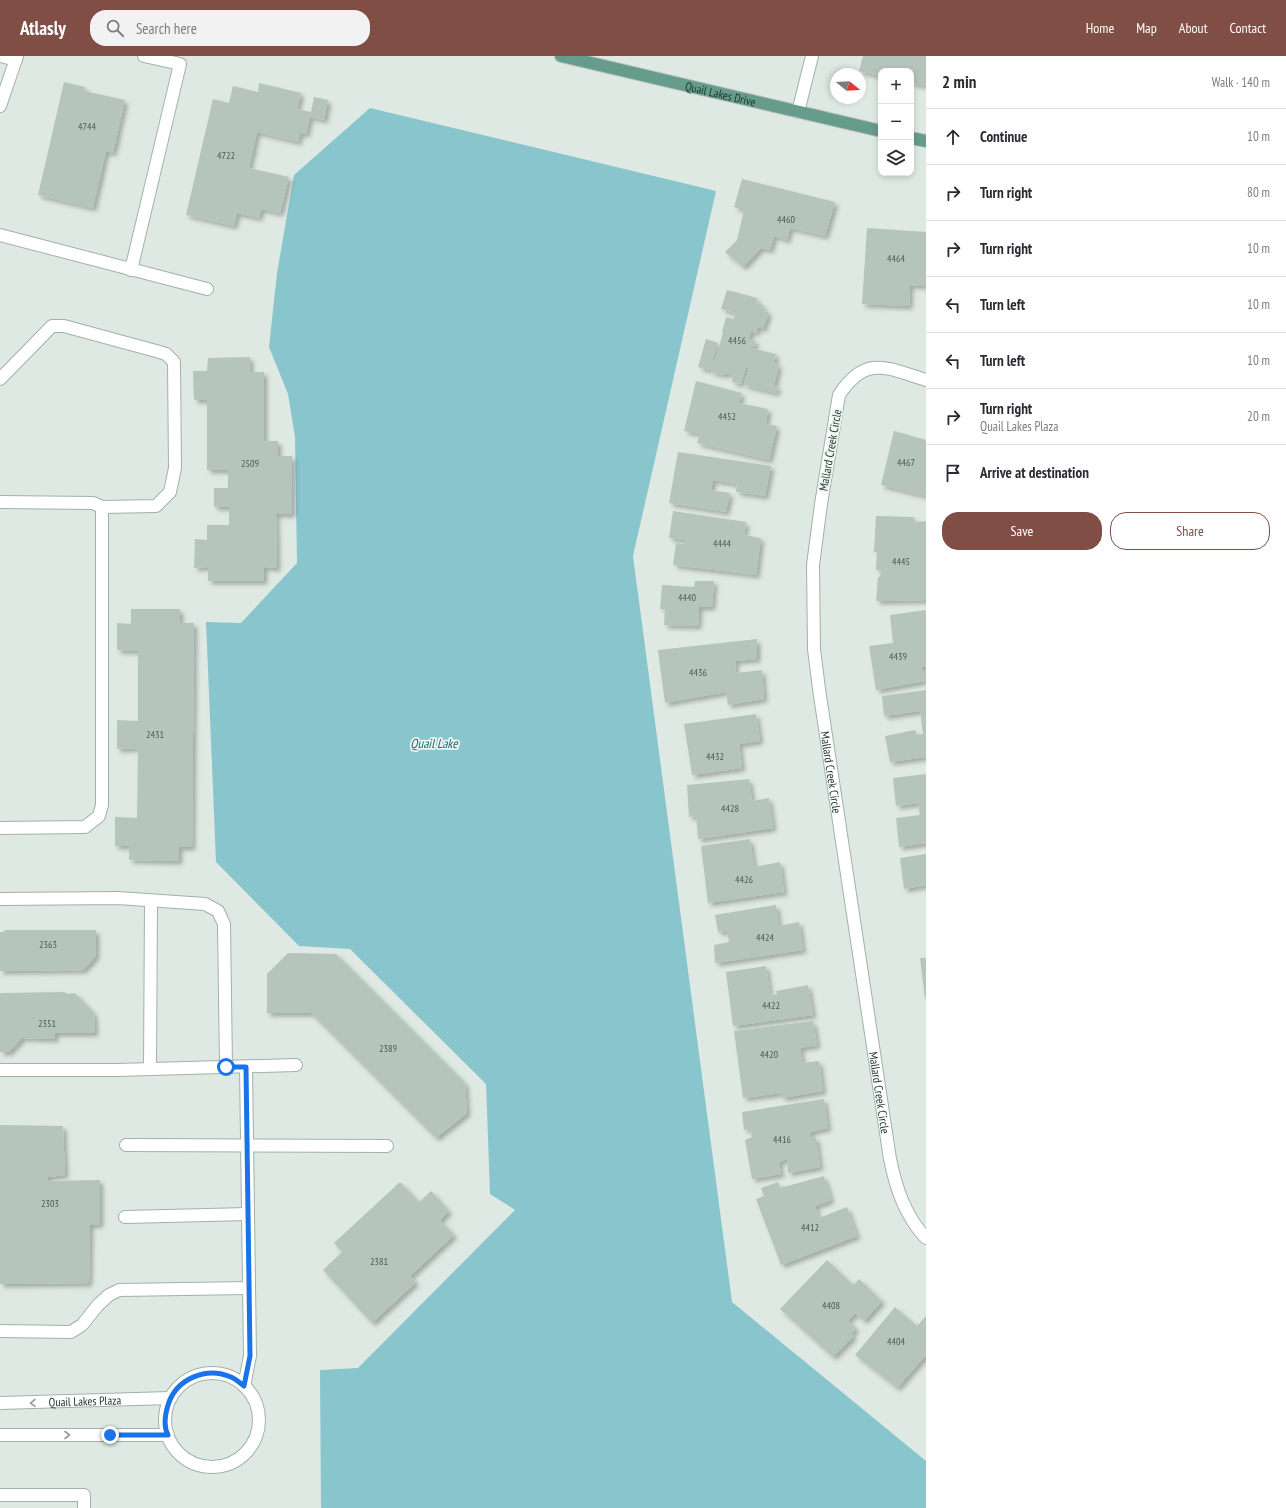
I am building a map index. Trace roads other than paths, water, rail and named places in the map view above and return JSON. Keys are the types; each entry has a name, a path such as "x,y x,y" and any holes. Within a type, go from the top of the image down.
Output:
{"main road":[{"name":"Quail Lakes Drive","path":"561,56 878,130"},
{"path":"914,139 926,141"}],"street":[{"path":"0,106 16,58 1,56"},
{"path":"131,270 180,64 144,56"},
{"path":"798,112 812,56"},
{"path":"0,235 207,289"},
{"path":"0,379 52,326 64,326 166,354 174,362 175,468 170,492 156,506 102,507 93,503 0,502"},
{"name":"Mallard Creek Circle","path":"926,380 884,367 873,367 858,373 848,382 839,395 812,566 814,649 819,689 890,1159 895,1183 907,1212 926,1238"},
{"path":"0,828 85,827 99,816 102,805 102,507"},
{"path":"0,900 118,898 205,904 218,911 224,924 226,1067"},
{"path":"150,1069 151,901"},
{"path":"0,1070 296,1066"},
{"path":"244,1386 250,1356 246,1067"},
{"path":"126,1145 248,1144 387,1146"},
{"path":"125,1217 248,1214"},
{"path":"0,1330 71,1332 82,1325 98,1305 109,1295 119,1290 249,1288"},
{"path":"217,1373 232,1377 244,1386 253,1398 258,1412 258,1428 252,1443 242,1455 229,1464 213,1467 198,1465 183,1457 172,1446 166,1432 164,1416 170,1398 176,1388 188,1379 202,1374 217,1373"},
{"name":"Quail Lakes Plaza","path":"0,1403 170,1398"},
{"path":"0,1434 168,1435"},
{"path":"0,1494 84,1495 84,1508"}],"water":[{"name":"Quail Lake","path":"370,108 716,191 633,556 732,1302 926,1461 926,1508 321,1508 320,1370 358,1368 515,1210 490,1194 486,1084 350,949 299,946 216,862 206,622 241,623 297,563 295,437 288,394 269,347 277,273 294,175"}]}
